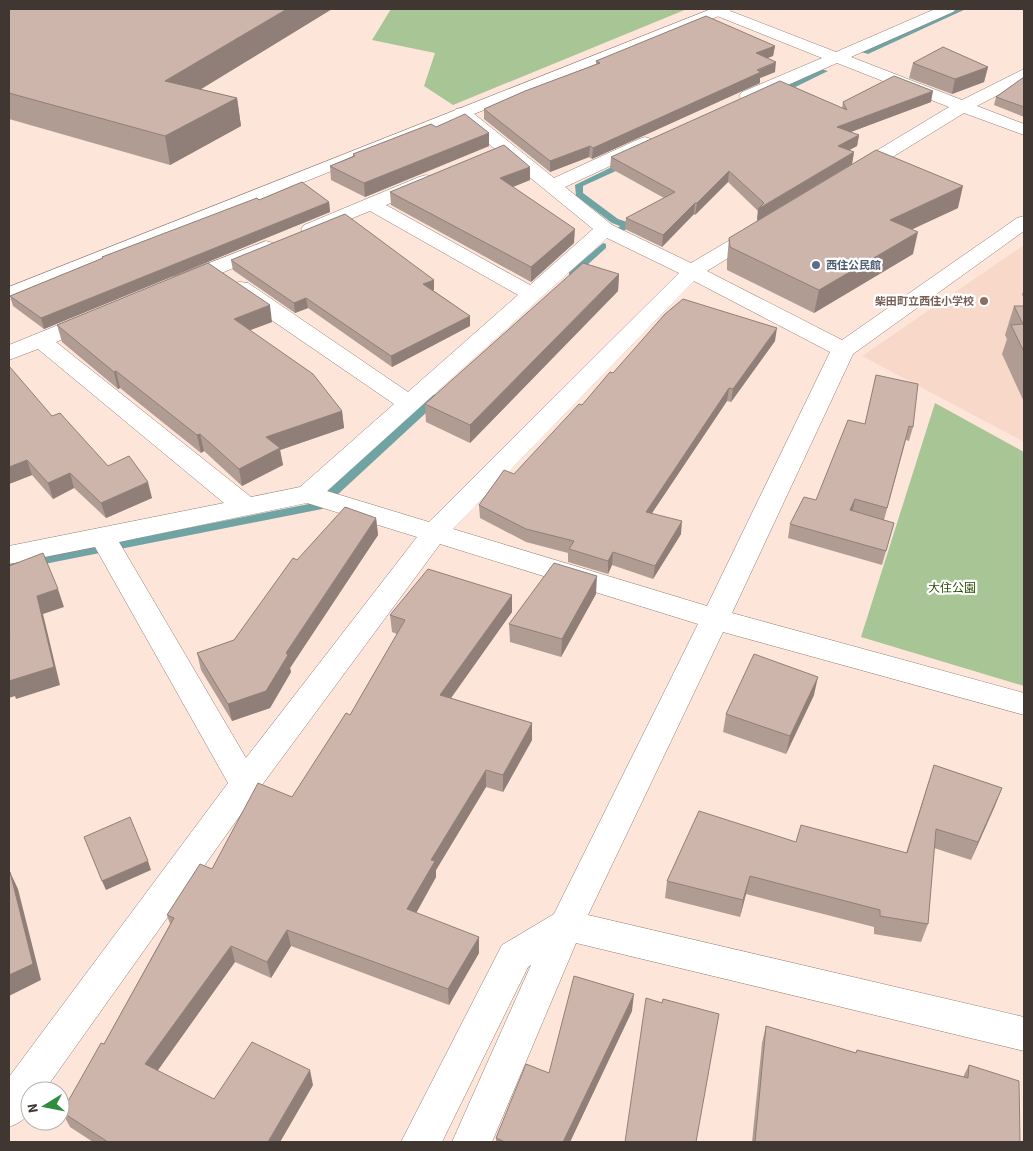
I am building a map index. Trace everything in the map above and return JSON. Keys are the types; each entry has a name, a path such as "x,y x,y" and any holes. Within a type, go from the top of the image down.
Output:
{"street":[{"path":"728,105 948,9"},
{"path":"9,294 720,10 1024,130"},
{"path":"836,184 963,106 1024,74"},
{"path":"462,113 496,152 551,186 605,229 692,271 842,350"},
{"path":"551,186 657,137"},
{"path":"167,288 443,174"},
{"path":"371,204 533,295"},
{"path":"9,1108 245,784 434,533 692,271 777,220"},
{"path":"472,1142 566,925 715,619 842,350 1024,222"},
{"path":"320,497 410,404 605,229"},
{"path":"212,269 410,404"},
{"path":"9,353 113,310"},
{"path":"40,340 246,507"},
{"path":"9,554 107,544 246,507 320,497 715,619 1024,704"},
{"path":"107,544 245,784"},
{"path":"421,1142 516,956 566,925 1024,1034"}],"shaded area":[{"name":"柴田町立西住小学校","path":"1024,245 1024,442 862,356"}],"green space":[{"path":"391,9 687,9 453,105 424,86 435,53 372,40"},
{"name":"大住公園","path":"935,403 1024,452 1024,686 861,637"}],"building":[{"path":"9,9 287,9 165,81 237,98 165,136 9,93"},
{"path":"706,16 775,46 756,53 776,62 757,70 761,72 593,148 590,146 550,161 484,109 525,91 600,63 596,61"},
{"path":"943,47 988,67 955,79 913,63"},
{"path":"894,76 933,91 837,127 859,135 838,146 854,152 758,209 764,203 729,171 663,235 626,218 675,192 611,157 780,81 847,110 843,102"},
{"path":"1024,77 1024,107 996,97"},
{"path":"465,114 489,133 364,183 330,166 355,156 353,154 431,124 436,127"},
{"path":"504,145 530,167 500,178 575,229 531,267 390,192"},
{"path":"876,150 963,186 890,220 918,232 819,290 730,247 729,238"},
{"path":"302,182 329,202 41,318 10,296 102,257 257,198 259,200"},
{"path":"345,214 434,280 423,284 470,316 391,356 306,298 294,303 231,260"},
{"path":"208,263 270,305 234,319 313,374 342,411 266,437 280,448 239,469 200,434 197,435 116,371 114,372 57,325"},
{"path":"583,263 619,274 470,425 425,404"},
{"path":"683,299 777,328 733,389 729,388 646,512 682,521 655,566 613,552 608,561 569,549 574,541 526,529 479,505 504,470 514,474 579,404 582,405 610,372 613,373 665,314"},
{"path":"1014,306 1024,306 1024,352 1011,325 1023,324"},
{"path":"9,366 52,416 60,413 108,466 129,456 148,482 101,503 70,473 48,483 27,460 9,467"},
{"path":"876,375 918,384 913,427 909,426 887,508 855,499 850,510 894,523 886,551 790,524 804,497 816,500 848,420 865,424"},
{"path":"345,507 376,518 286,653 288,655 266,691 228,704 197,653 234,640 293,558 297,560"},
{"path":"43,553 58,589 37,596 54,667 9,681 9,566"},
{"path":"554,563 597,576 562,639 509,624"},
{"path":"428,569 512,595 440,695 532,723 503,775 486,770 431,860 435,861 407,909 479,937 448,989 287,930 267,962 231,946 145,1064 214,1099 252,1042 310,1070 268,1142 108,1142 70,1117 70,1098 101,1043 104,1044 174,918 167,915 200,864 212,869 258,783 292,797 346,713 350,715 405,620 390,615"},
{"path":"754,654 818,677 790,736 726,714"},
{"path":"934,765 1002,788 978,842 936,829 928,924 880,916 880,910 750,876 743,900 667,881 699,811 796,842 801,825 907,853"},
{"path":"130,817 148,861 102,881 84,837"},
{"path":"9,873 33,964 9,975"},
{"path":"574,976 634,994 563,1142 505,1142 496,1138 526,1064 549,1073"},
{"path":"646,998 662,1003 663,999 719,1014 696,1142 625,1142"},
{"path":"766,1026 856,1053 857,1050 968,1078 969,1065 1019,1081 1020,1142 755,1142"}],"waterway":[{"path":"865,52 962,9"},
{"path":"776,93 824,71"},
{"path":"623,228 627,225 615,221 579,194 579,185 626,163"},
{"path":"572,274 603,246"},
{"path":"9,567 318,506 437,397"}],"place":[{"name":"西住公民館","path":"816,265"},
{"name":"柴田町立西住小学校","path":"984,301"}]}
